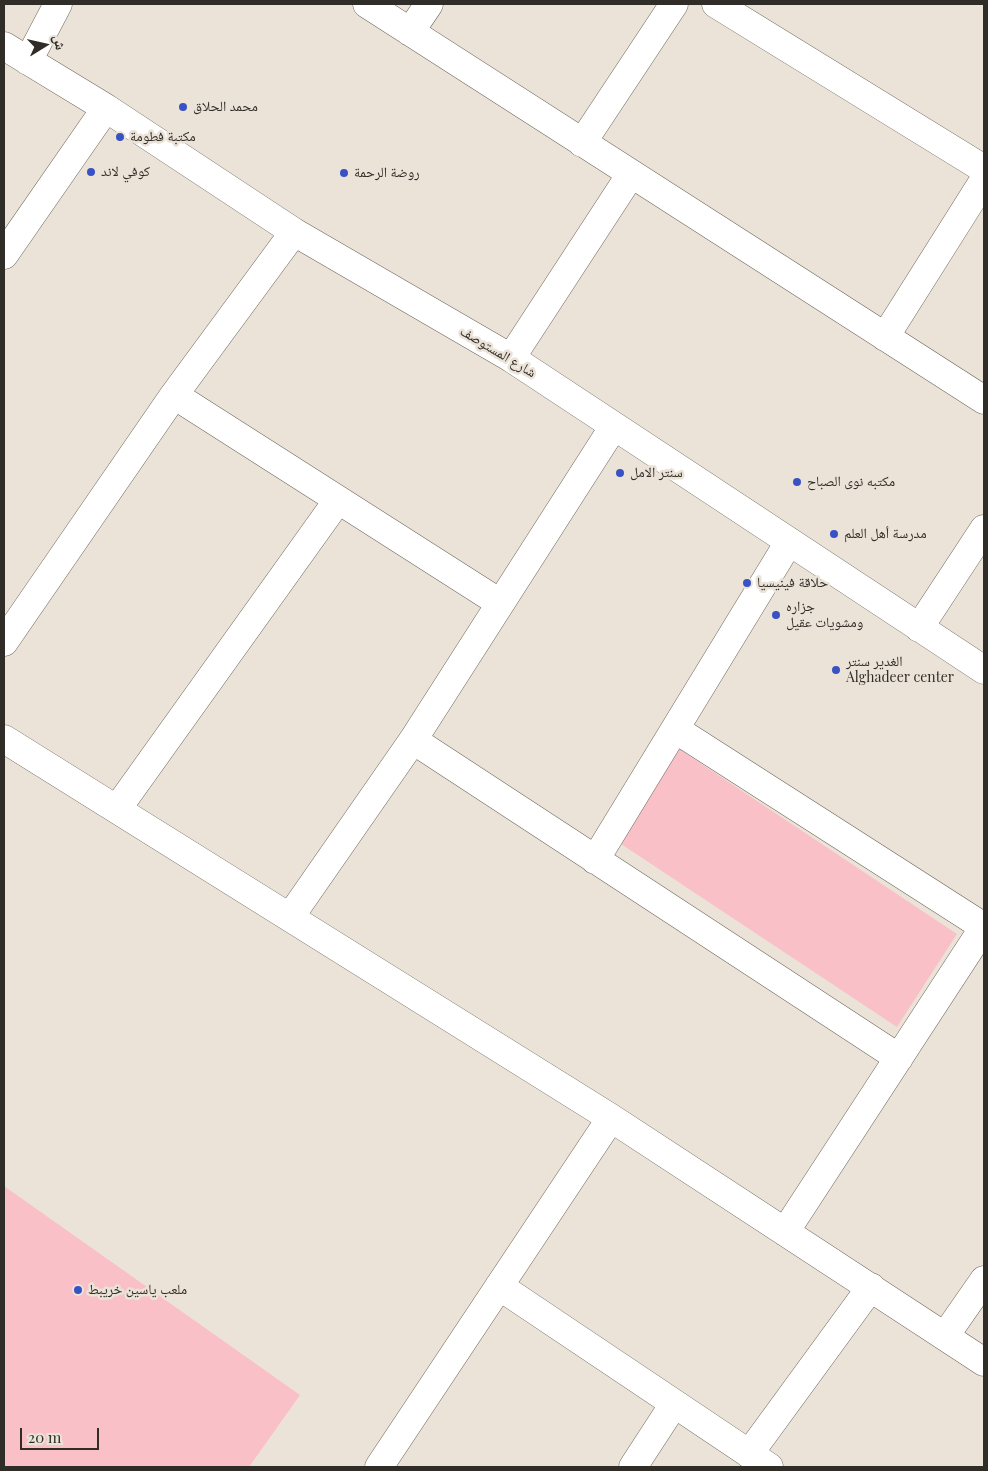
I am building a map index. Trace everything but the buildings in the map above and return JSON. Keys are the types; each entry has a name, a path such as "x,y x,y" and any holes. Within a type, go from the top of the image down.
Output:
{"street":[{"path":"28,61 58,4"},
{"path":"367,4 984,400"},
{"path":"410,32 429,4"},
{"path":"582,143 674,4"},
{"path":"716,4 984,169"},
{"name":"شارع المستوصف","path":"4,46 106,108 294,232 511,358 984,670"},
{"path":"4,255 106,108"},
{"path":"511,358 631,174"},
{"path":"884,337 984,180"},
{"path":"4,642 174,396 294,232"},
{"path":"174,396 500,603"},
{"path":"290,917 413,740 614,426"},
{"path":"117,809 338,500"},
{"path":"920,628 984,529"},
{"path":"595,860 789,542"},
{"path":"675,729 984,927 786,1232"},
{"path":"4,739 611,1118 984,1362"},
{"path":"413,740 898,1058"},
{"path":"378,1467 611,1118"},
{"path":"945,1336 984,1280"},
{"path":"499,1286 759,1461 871,1287"},
{"path":"633,1467 674,1404"}],"shaded area":[{"path":"679,749 957,934 897,1027 618,842"},
{"name":"ملعب ياسين خريبط","path":"4,1186 300,1395 249,1467 4,1467"}],"place":[{"name":"محمد الحلاق","path":"183,107"},
{"name":"مكتبة فطومة","path":"120,137"},
{"name":"كوفي لاند","path":"91,172"},
{"name":"روضة الرحمة","path":"344,173"},
{"name":"سنتر الامل","path":"620,473"},
{"name":"مكتبه نوى الصباح","path":"797,482"},
{"name":"مدرسة أهل العلم","path":"834,534"},
{"name":"حلاقة فينيسيا","path":"747,583"},
{"name":"جزاره ومشويات عقيل","path":"776,615"},
{"name":"الغدير سنتر Alghadeer center","path":"836,670"},
{"name":"ملعب ياسين خريبط","path":"78,1290"}]}
